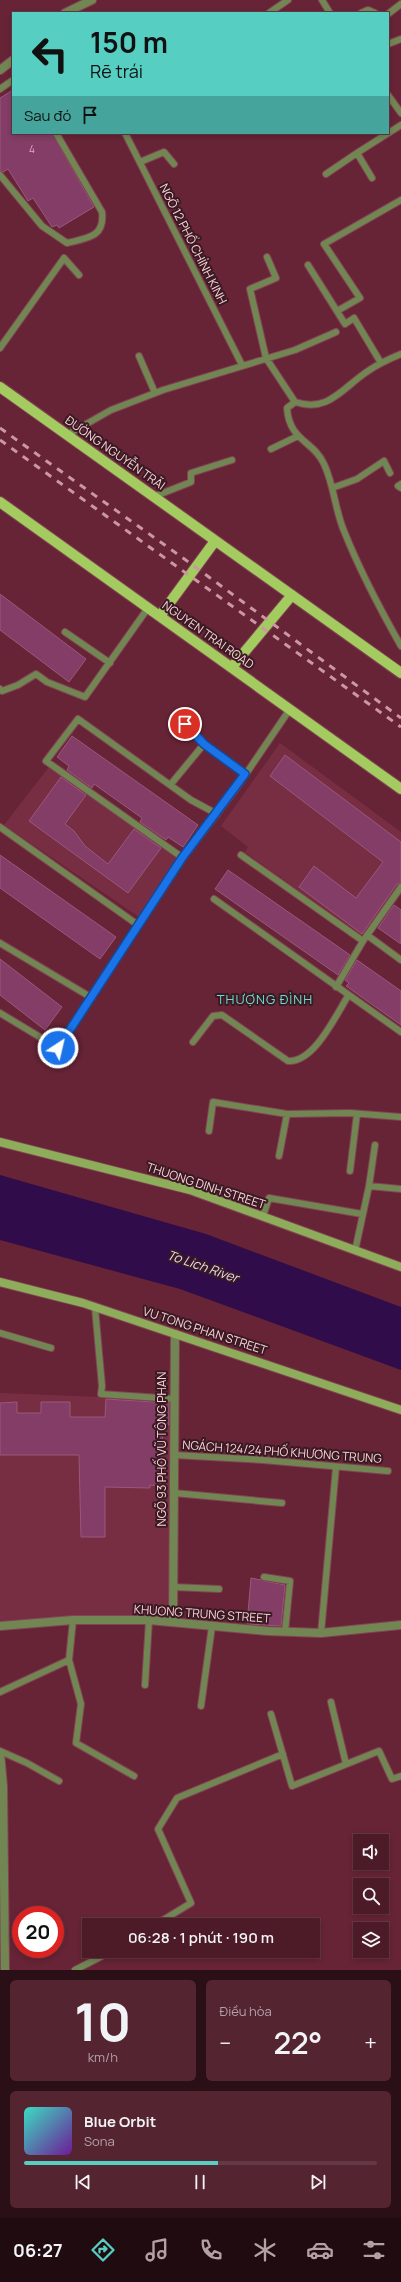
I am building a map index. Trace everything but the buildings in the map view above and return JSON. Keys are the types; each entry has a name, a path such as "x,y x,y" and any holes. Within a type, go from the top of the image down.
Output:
{"main road":[{"name":"ĐƯỜNG NGUYỄN TRÃI","path":"0,387 215,541"},
{"name":"NGUYEN TRAI ROAD","path":"2,506 290,708 401,789"},
{"path":"160,616 215,541 400,671"},
{"path":"232,667 292,595"},
{"name":"THUONG DINH STREET","path":"0,1142 190,1190 401,1267"},
{"name":"VU TONG PHAN STREET","path":"0,1282 95,1308 401,1410"}],"street":[{"path":"67,12 92,0"},
{"path":"0,70 12,61"},
{"name":"NGÕ 93 PHỐ VŨ TÔNG PHAN","path":"173,1621 175,1334"},
{"name":"KHUONG TRUNG STREET","path":"0,1626 73,1620 149,1620 285,1632 320,1633 401,1625"},
{"path":"0,1752 2,1786 2,1954 5,1970"}],"lane":[{"path":"270,12 288,0"},
{"path":"322,0 329,12"},
{"path":"389,13 401,4"},
{"path":"363,12 368,10 373,12"},
{"path":"389,44 401,39"},
{"path":"0,89 12,81"},
{"path":"389,96 401,113"},
{"path":"389,133 401,125"},
{"path":"0,175 42,226 67,243 99,232 104,223 102,212 57,134"},
{"name":"NGÕ 12 PHỐ CHÍNH KINH","path":"126,134 242,365"},
{"path":"326,174 387,134"},
{"path":"140,162 164,152 174,164"},
{"path":"357,153 372,178"},
{"path":"337,311 360,298 324,244 401,200"},
{"path":"267,257 276,278 250,289 266,358 295,402 310,406 321,404 342,394 351,383 381,363 401,354"},
{"path":"0,348 64,258 79,275"},
{"path":"308,265 345,324 354,318 381,363"},
{"path":"67,435 112,410 155,393 242,365 295,350 336,332"},
{"path":"139,356 155,393"},
{"path":"295,402 287,408 288,418 298,436 324,463 346,536 401,646"},
{"path":"271,449 298,436"},
{"path":"154,497 191,482 191,473 232,460"},
{"path":"332,488 357,479 384,461 390,473"},
{"path":"401,484 398,486 401,488"},
{"path":"0,689 2,691 18,685 36,674 47,682 85,697 148,608"},
{"path":"65,632 110,663"},
{"path":"0,1012 58,1048 182,858 217,814 290,708"},
{"path":"182,858 46,761 78,719 171,784 191,800 217,814"},
{"path":"185,724 204,744 245,774"},
{"path":"171,784 204,744"},
{"path":"0,827 138,925"},
{"path":"241,855 363,941"},
{"path":"336,987 363,941 401,887"},
{"path":"214,899 348,996 401,1032"},
{"path":"367,935 401,960"},
{"path":"0,943 92,998"},
{"path":"193,1042 213,1016 222,1015 288,1061 299,1060 307,1056 316,1047 348,996"},
{"path":"209,1131 213,1102 287,1114 357,1114 401,1117"},
{"path":"279,1156 287,1114"},
{"path":"350,1171 357,1114"},
{"path":"355,1251 369,1186 375,1145"},
{"path":"369,1186 401,1189"},
{"path":"264,1216 269,1198 362,1214"},
{"path":"95,1308 102,1386 101,1394 175,1400"},
{"path":"0,1334 51,1348"},
{"name":"NGÁCH 124/24 PHỐ KHƯƠNG TRUNG","path":"174,1455 263,1460 388,1472"},
{"path":"320,1633 336,1467"},
{"path":"174,1493 282,1503"},
{"path":"264,1577 290,1581 285,1632"},
{"path":"173,1587 219,1589"},
{"path":"73,1620 70,1660 81,1704 76,1743 134,1776"},
{"path":"145,1685 149,1620"},
{"path":"202,1706 212,1626"},
{"path":"0,1692 70,1660"},
{"path":"331,1702 346,1764"},
{"path":"271,1714 292,1786 379,1751 392,1779 401,1776"},
{"path":"0,1752 27,1763 59,1781"},
{"path":"166,1918 191,1903 158,1829 177,1798 283,1754"},
{"path":"75,1970 98,1958"}],"shaded area":[{"path":"280,743 401,832 401,885 363,936 245,852 248,847 221,826"},
{"path":"52,763 183,855 139,917 4,825"},
{"path":"0,1393 173,1400 170,1615 0,1622"}],"water":[{"name":"To Lich River","path":"0,1175 206,1234 401,1307 401,1370 180,1289 0,1240"}],"railway":[{"path":"0,428 183,558 401,718"},
{"path":"0,440 401,727"}],"district":[{"name":"THƯỢNG ĐÌNH","path":"265,999"}],"route":[{"path":"58,1048 182,858 217,814 245,774 204,744 185,724"}]}
